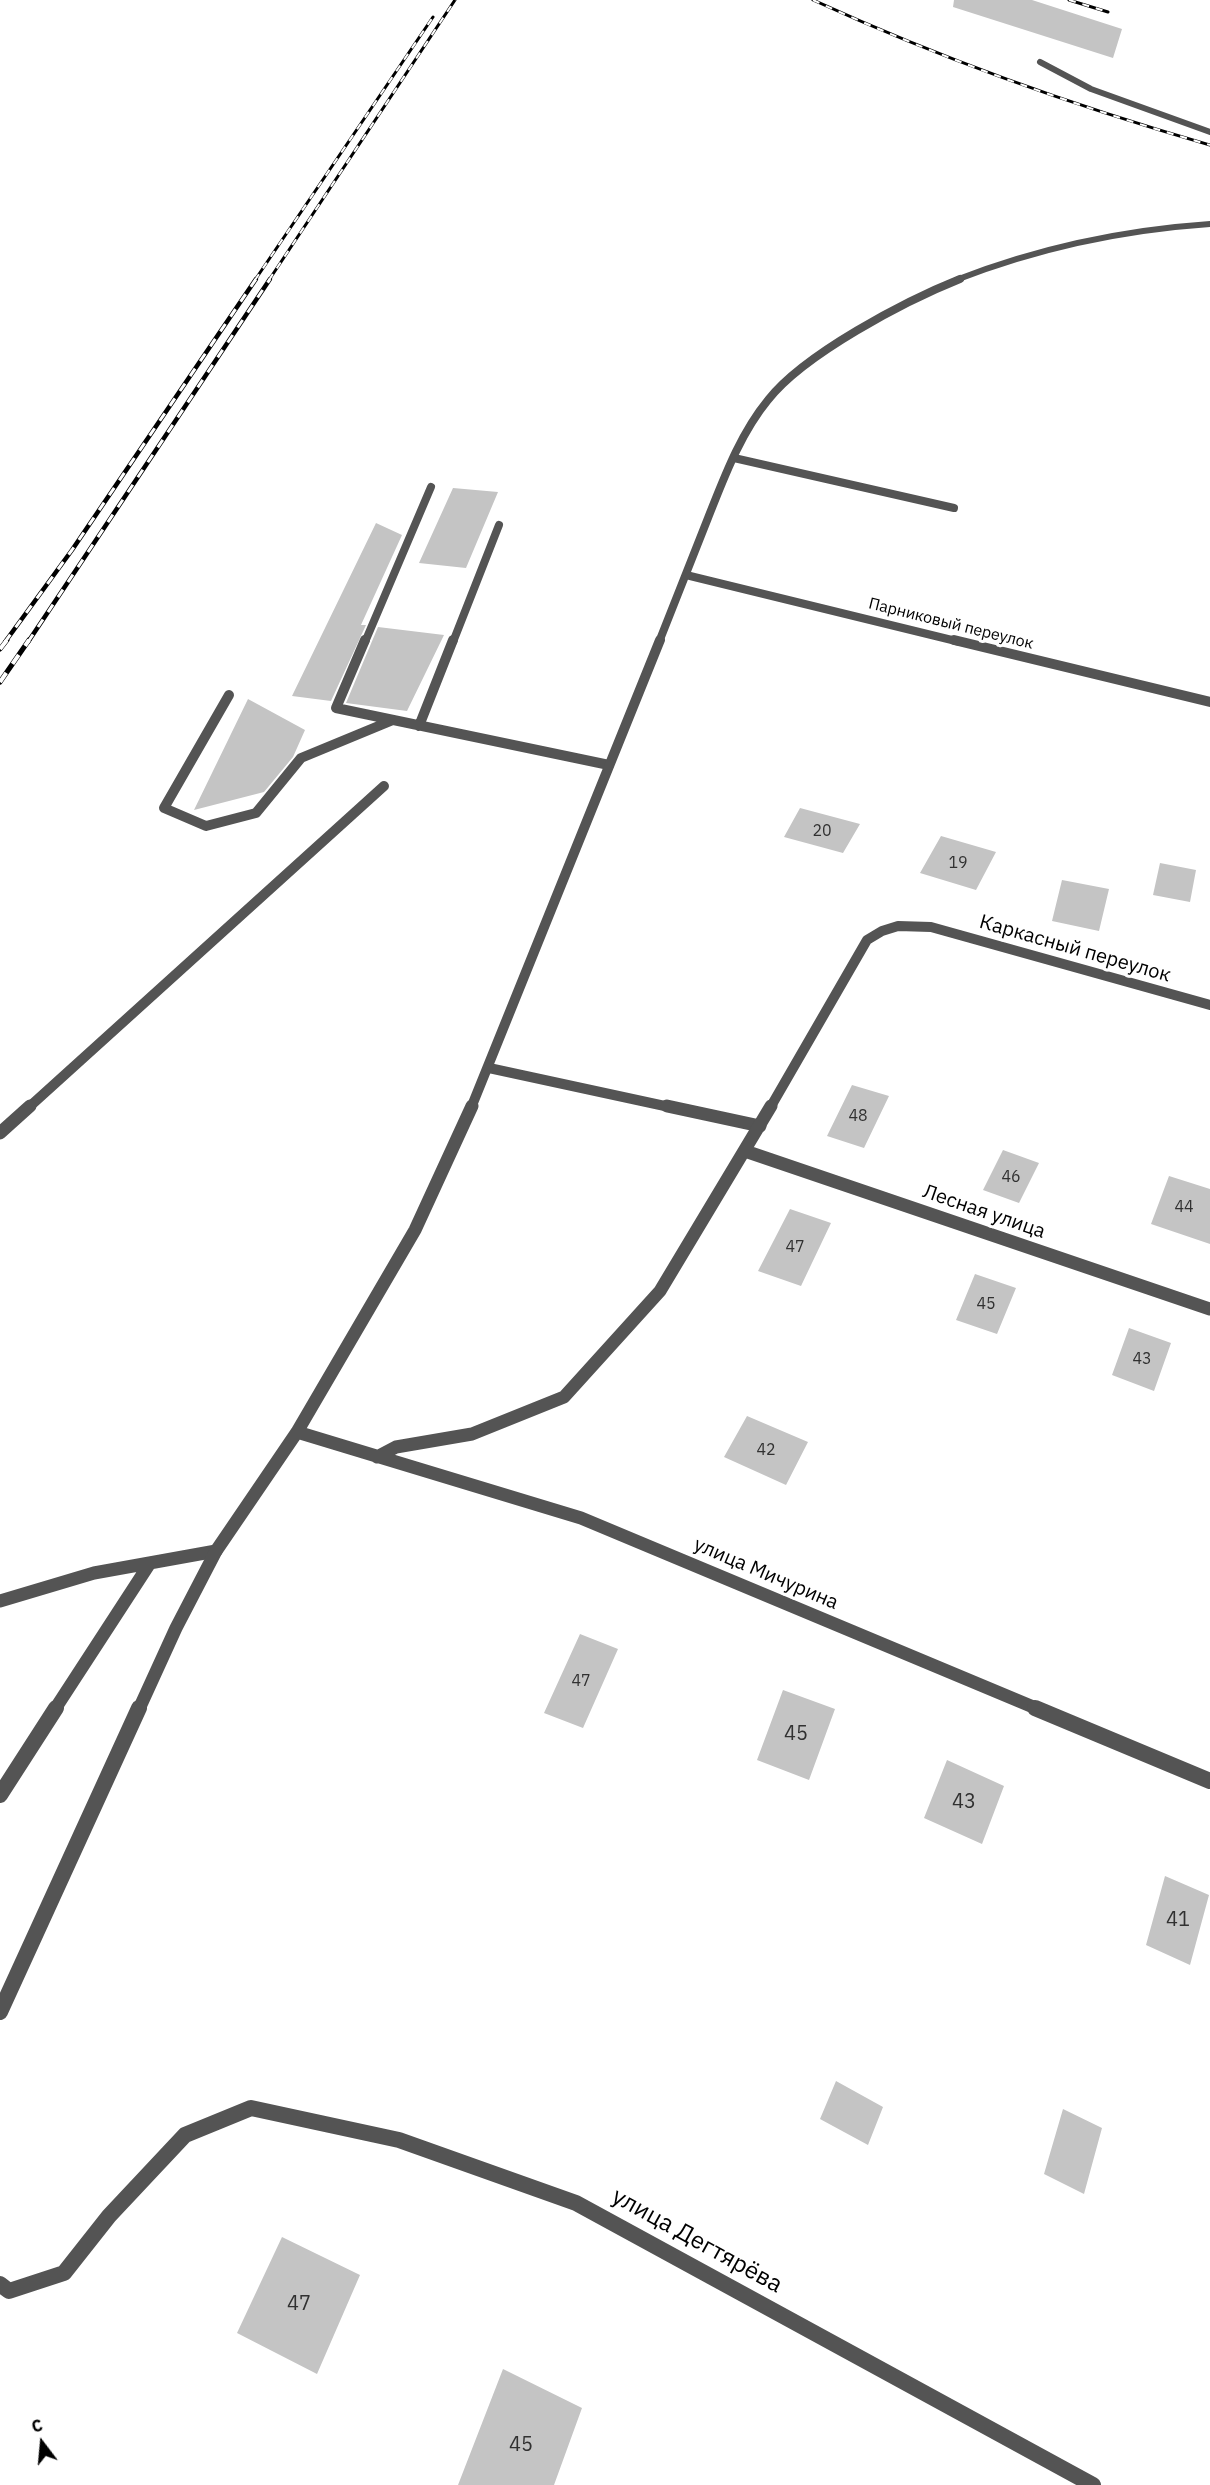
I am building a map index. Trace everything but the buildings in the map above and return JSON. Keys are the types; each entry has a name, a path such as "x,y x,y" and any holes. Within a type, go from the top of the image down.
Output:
{"street":[{"path":"1040,62 1091,89 1210,132"},
{"path":"0,2012 176,1628 216,1551 297,1432 415,1230 489,1068 686,575 750,424 776,390 815,357 911,300 983,270 1058,248 1131,232 1210,224"},
{"path":"734,458 954,508"},
{"path":"431,487 336,708 609,765"},
{"path":"419,726 499,525"},
{"name":"Парниковый переулок","path":"686,575 1210,702"},
{"path":"229,696 164,808 206,826 256,813 301,758 393,720"},
{"path":"0,1133 384,786"},
{"name":"Каркасный переулок","path":"377,1456 396,1447 472,1434 564,1397 660,1291 760,1126 867,940 879,931 894,927 931,927 1210,1005"},
{"path":"489,1068 760,1126"},
{"name":"Лесная улица","path":"745,1151 1210,1309"},
{"name":"улица Мичурина","path":"297,1432 581,1518 1210,1781"},
{"path":"0,1600 94,1573 216,1551"},
{"path":"0,1796 150,1563"},
{"name":"улица Дегтярёва","path":"0,2284 9,2291 64,2273 109,2216 185,2135 251,2108 399,2140 576,2203 1093,2485"}],"railway":[{"path":"269,280 455,0"},
{"path":"813,0 959,62 1059,98 1210,145"},
{"path":"1069,0 1108,12"},
{"path":"255,280 433,17"},
{"path":"5,642 72,550 256,279"},
{"path":"28,642 270,279"},
{"path":"0,649 7,640"},
{"path":"0,682 29,640"}]}
